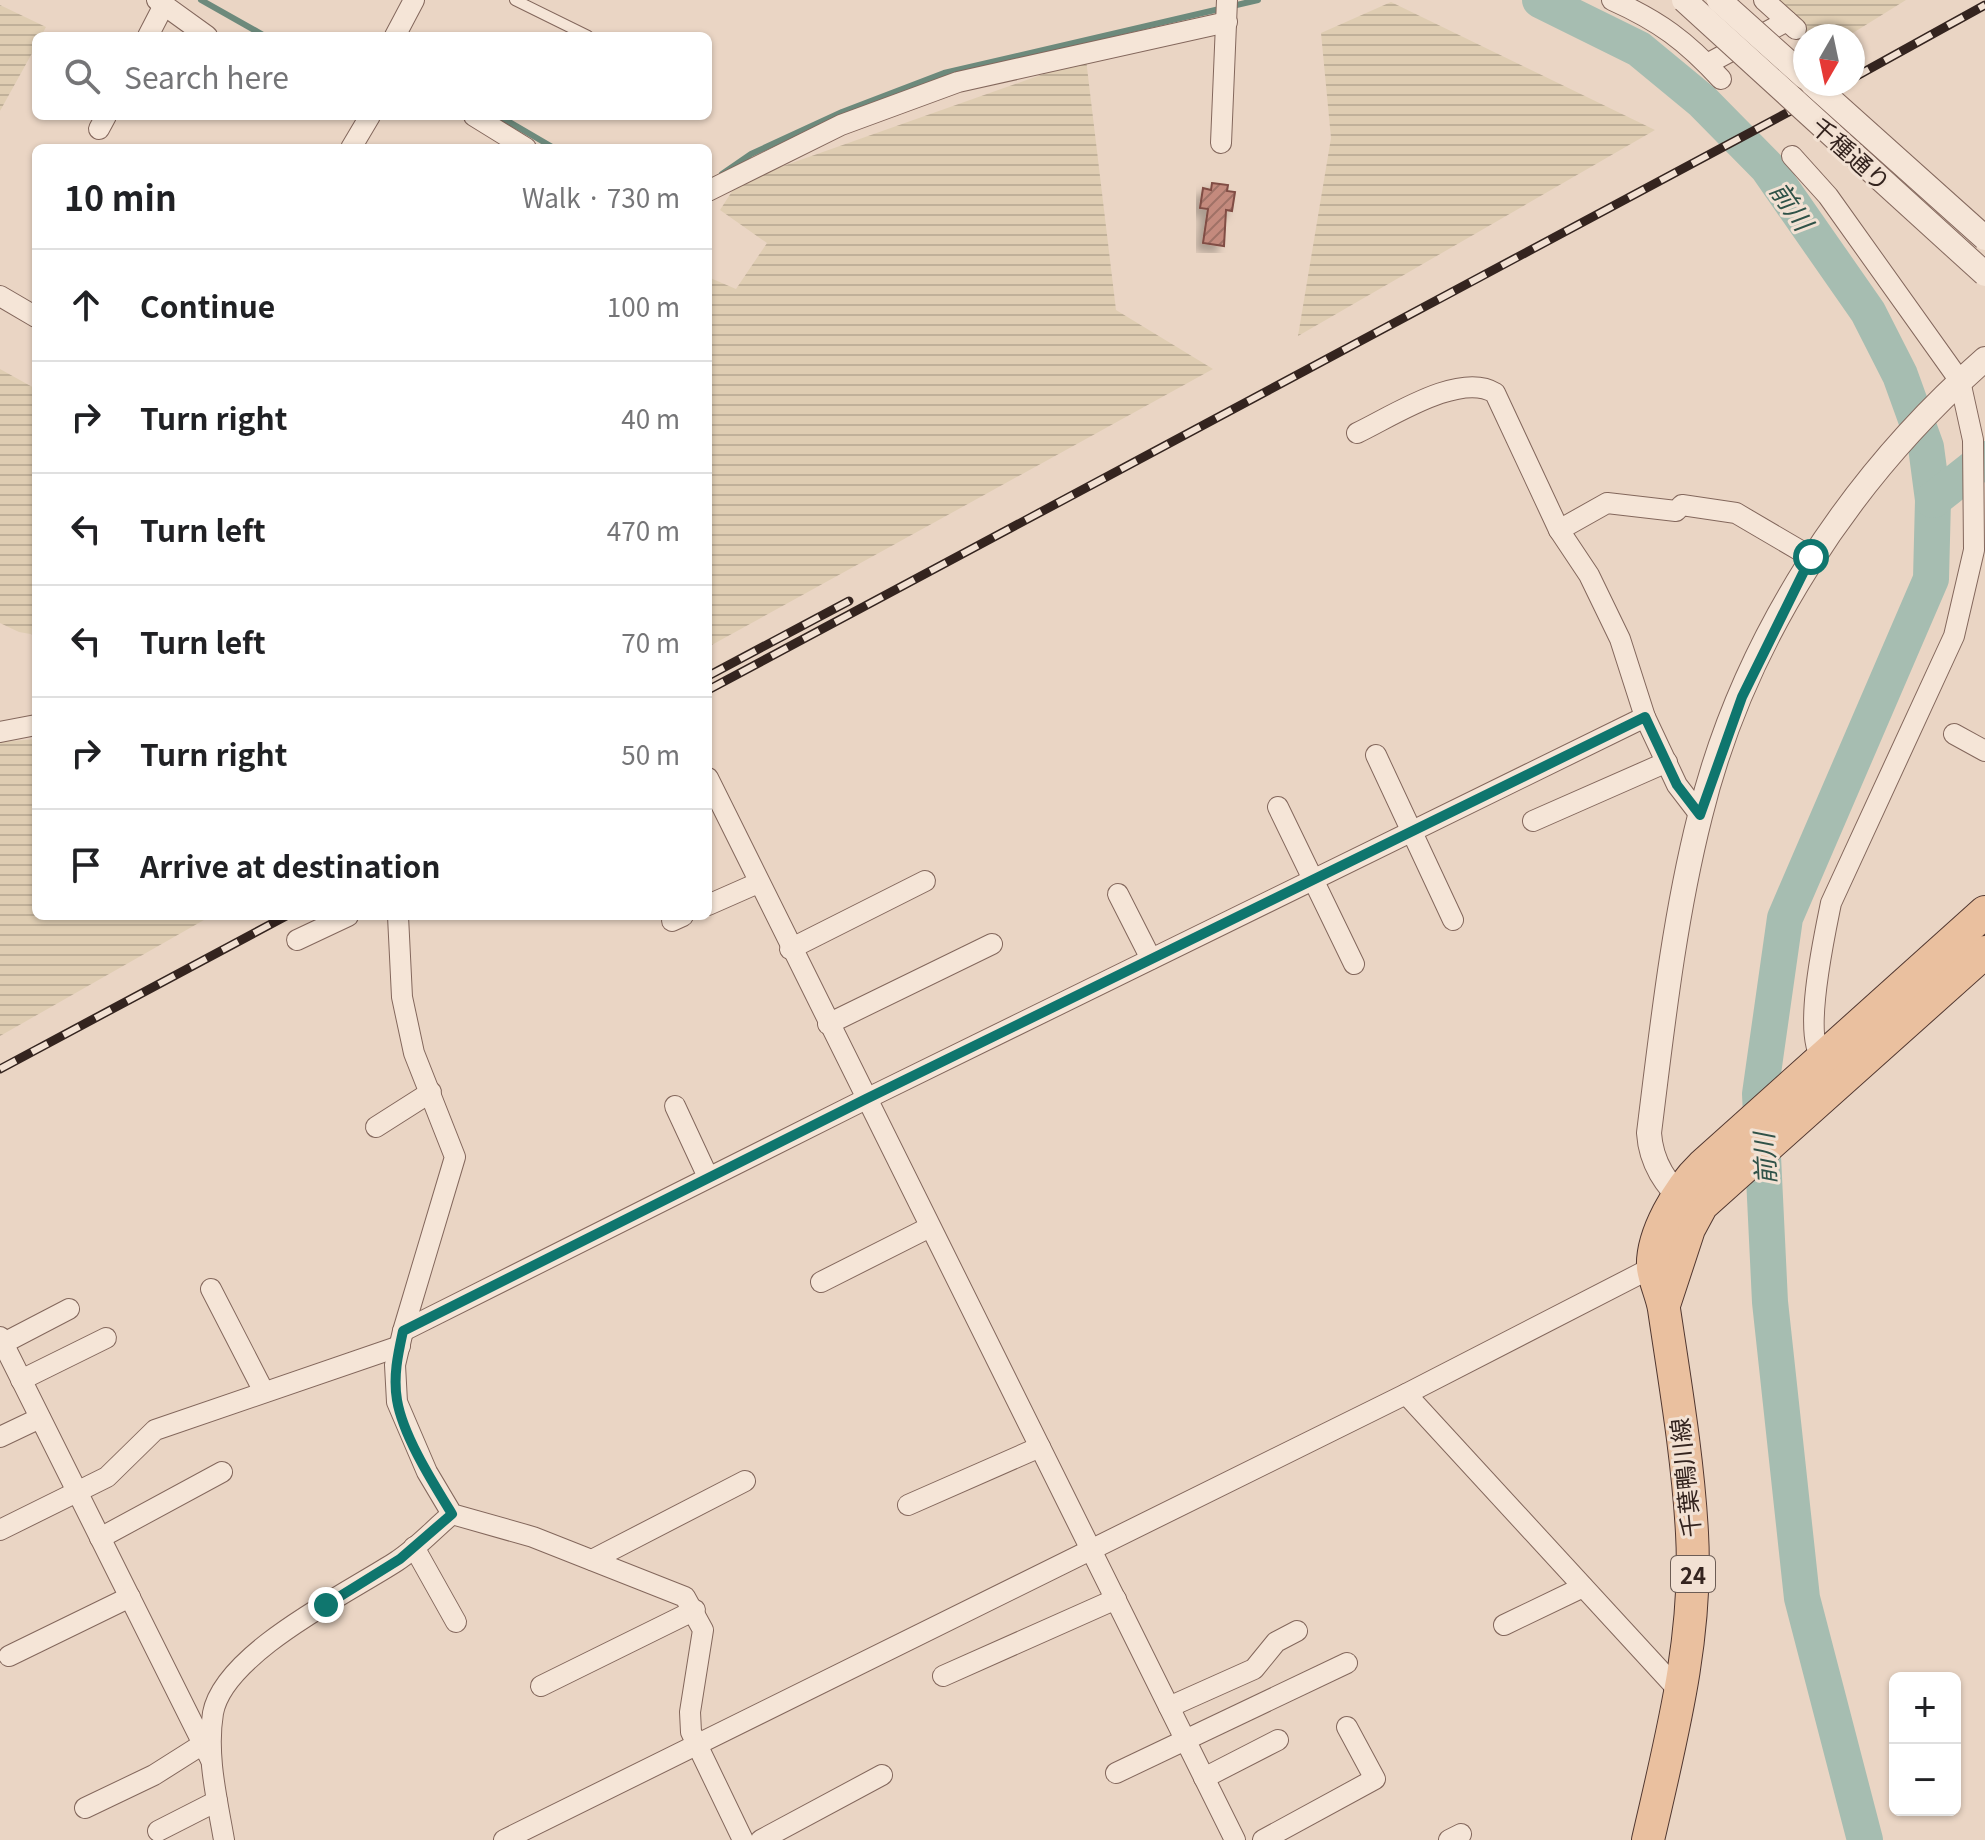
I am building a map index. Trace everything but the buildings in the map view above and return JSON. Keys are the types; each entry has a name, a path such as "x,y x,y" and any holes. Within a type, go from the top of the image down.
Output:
{"main road":[{"name":"千葉鴨川線","path":"1664,1305 1686,1204 1720,1150 1985,912"},
{"name":"千葉鴨川線","path":"1648,1840 1681,1693 1693,1606 1692,1532 1664,1305 1653,1267 1665,1219 1686,1204 1719,1188 1985,952"}],"street":[{"path":"397,32 414,0"},
{"path":"1612,0 1655,19 1721,79"},
{"name":"千種通り","path":"1684,0 1985,274"},
{"path":"1719,0 1793,66"},
{"path":"1707,64 1792,25 1764,0"},
{"path":"149,32 160,2 201,32"},
{"path":"712,189 841,125 945,86 1227,13 1221,143"},
{"name":"千種通り","path":"1826,96 1985,238"},
{"path":"353,144 368,120"},
{"path":"480,120 520,144"},
{"path":"1792,156 1828,196 1960,381 1973,440 1974,550 1954,636 1831,903 1821,951 1814,1042 1816,1064"},
{"path":"0,296 32,315"},
{"path":"1686,1204 1655,1163 1649,1133 1675,942 1700,815 1742,697 1811,557 1880,467 1960,381 1985,359"},
{"path":"1357,433 1430,397 1469,385 1484,386 1495,393 1559,530 1589,575 1620,639 1645,717 1677,785 1700,815"},
{"path":"1559,530 1607,503 1676,511 1682,505 1736,513 1811,557"},
{"path":"0,1530 107,1477 155,1430 401,1339 708,1177 1645,717"},
{"path":"0,732 32,726"},
{"path":"1954,734 1985,751"},
{"path":"1376,755 1453,920"},
{"path":"1533,821 1667,762"},
{"path":"712,786 790,949 1235,1840"},
{"path":"1278,807 1354,964"},
{"path":"790,949 925,881"},
{"path":"712,903 758,883"},
{"path":"1118,894 1151,959"},
{"path":"297,940 340,920"},
{"path":"398,920 402,997 414,1053 455,1157 401,1339 395,1365 397,1402 427,1472 452,1514 533,1537 685,1597 695,1610 703,1630 690,1712 695,1744 735,1837"},
{"path":"828,1024 992,944"},
{"path":"376,1127 431,1092"},
{"path":"675,1106 708,1177"},
{"path":"821,1282 930,1227"},
{"path":"504,1840 1406,1394 1653,1267"},
{"path":"211,1289 264,1392"},
{"path":"69,1309 1,1342 207,1752 224,1840"},
{"path":"21,1380 106,1338"},
{"path":"1406,1394 1681,1693"},
{"path":"0,1437 40,1418"},
{"path":"908,1505 1040,1447"},
{"path":"100,1538 222,1472"},
{"path":"592,1560 745,1481"},
{"path":"207,1752 213,1711 226,1685 256,1652 414,1547 452,1514"},
{"path":"414,1547 456,1622"},
{"path":"1504,1625 1583,1587"},
{"path":"9,1656 130,1597"},
{"path":"943,1676 1116,1599"},
{"path":"541,1686 695,1610"},
{"path":"1169,1707 1254,1669 1276,1642 1297,1631"},
{"path":"1116,1773 1347,1663"},
{"path":"1263,1840 1375,1779 1347,1727"},
{"path":"1204,1778 1278,1740"},
{"path":"85,1808 207,1752"},
{"path":"761,1840 882,1775"},
{"path":"158,1831 217,1801"}],"lane":[{"path":"515,0 580,32"}],"shaded area":[{"path":"1779,0 1906,0 1865,25 1800,24"},
{"path":"1391,2 1655,130 1298,336 1331,138 1321,33"},
{"path":"0,5 46,27 43,32 32,32 32,53 0,111"},
{"path":"1086,59 1116,310 1213,369 712,645 712,279 736,289 767,243 720,210 738,182"},
{"path":"0,369 32,387 32,634 0,623"},
{"path":"32,739 32,920 204,920 0,1036 0,742"}],"waterway":[{"path":"201,0 258,32"},
{"path":"722,174 751,154 842,112 944,73 1258,0"},
{"name":"前川","path":"1540,0 1639,49 1702,101 1767,167 1868,312 1900,375 1926,447 1933,500 1931,579 1785,918 1760,1094 1770,1302 1802,1598 1865,1840"},
{"path":"506,120 547,144"},
{"name":"前川","path":"1933,500 1985,459"}],"railway":[{"path":"1865,71 1985,5"},
{"path":"712,688 1819,96"},
{"path":"712,674 849,601"},
{"path":"0,1069 279,920"}],"route":[{"path":"326,1605 400,1559 452,1514 427,1472 397,1402 395,1365 403,1331 866,1099 1645,717 1677,785 1700,815 1721,748 1742,697 1811,557"}]}
